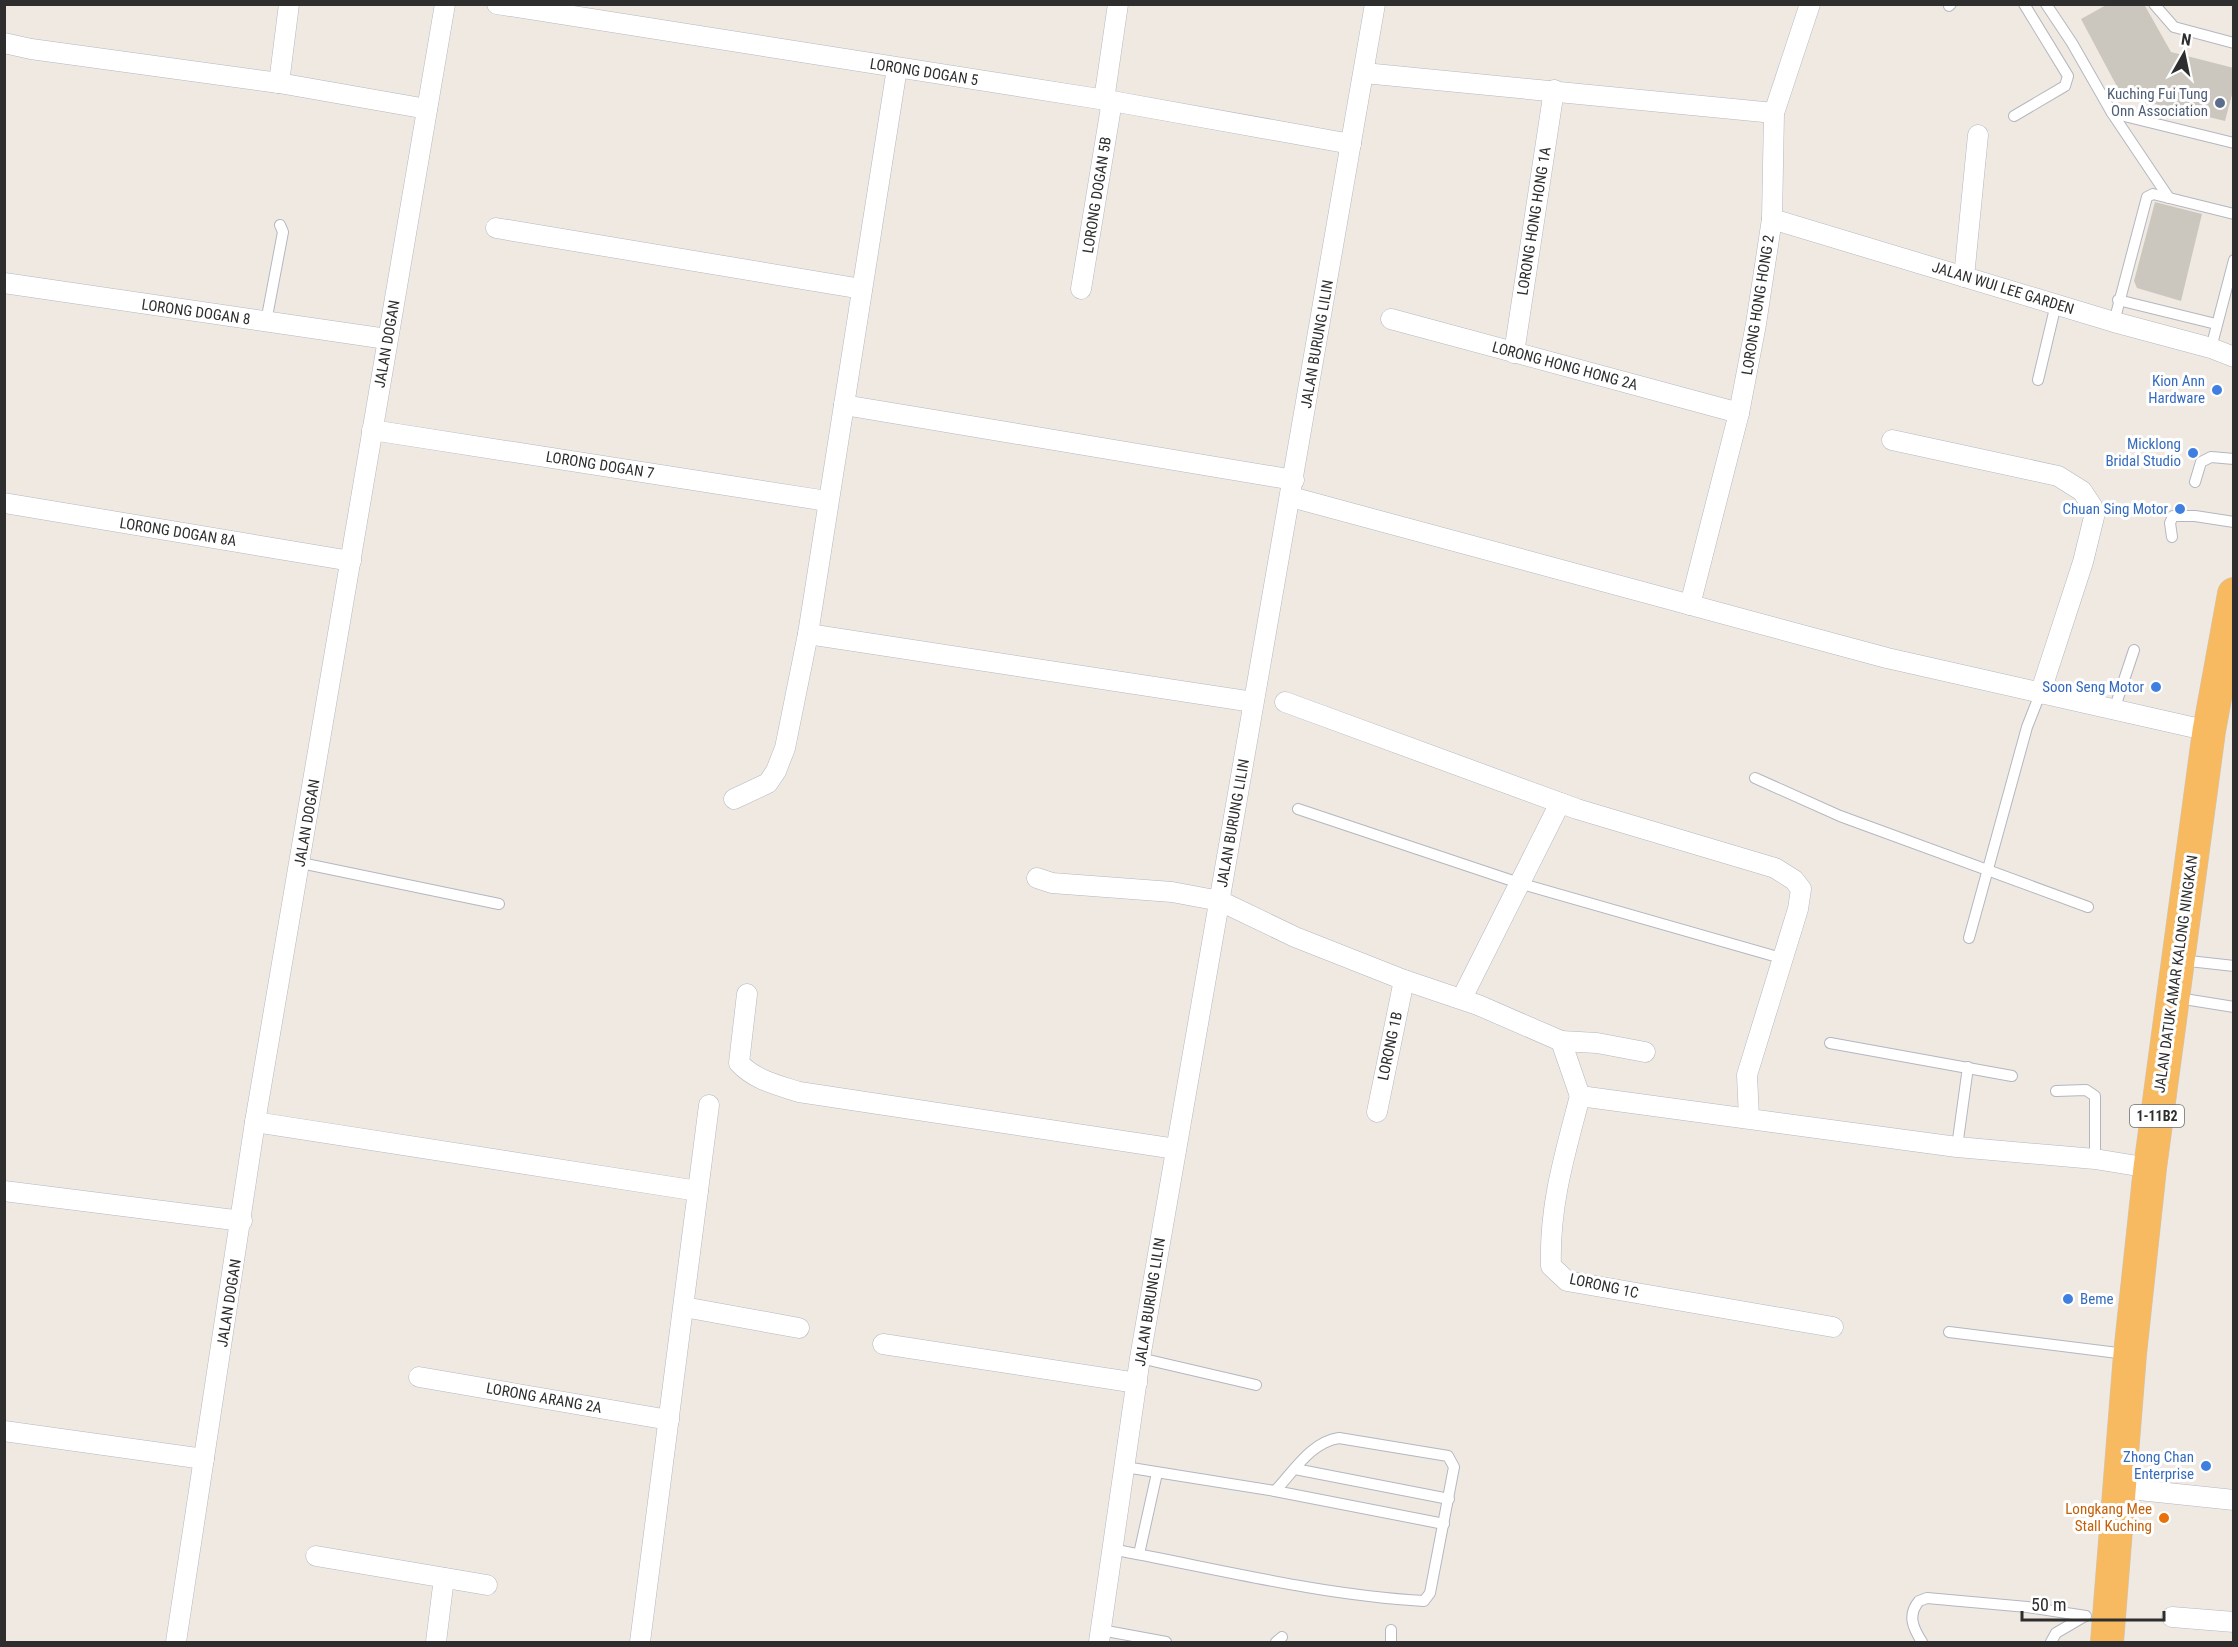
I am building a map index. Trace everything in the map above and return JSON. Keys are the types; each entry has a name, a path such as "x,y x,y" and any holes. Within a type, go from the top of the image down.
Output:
{"highway":[{"name":"JALAN DATUK AMAR KALONG NINGKAN","path":"2108,1642 2099,1608 2120,1488 2130,1354 2150,1167 2209,731 2234,594"}],"street":[{"path":"279,83 289,4"},
{"name":"JALAN DOGAN","path":"176,1642 242,1221 255,1122 301,863 387,339 445,4"},
{"name":"LORONG DOGAN 5","path":"497,4 1108,101 1351,144"},
{"name":"LORONG DOGAN 5B","path":"1081,288 1108,101 1118,4"},
{"name":"JALAN BURUNG LILIN","path":"1100,1636 1140,1358 1253,702 1365,73 1375,4"},
{"name":"LORONG HONG HONG 2","path":"1690,605 1739,413 1772,219 1774,113 1810,4"},
{"path":"4,43 42,51 279,83 427,109"},
{"path":"734,799 762,786 776,771 785,748 808,634 827,501 897,68"},
{"path":"1365,73 1774,113"},
{"name":"LORONG HONG HONG 1A","path":"1514,352 1554,90"},
{"path":"1964,277 1978,135"},
{"name":"JALAN WUI LEE GARDEN","path":"1772,219 2114,322 2211,348 2234,357"},
{"path":"496,228 862,289"},
{"name":"LORONG DOGAN 8","path":"4,283 387,339"},
{"name":"LORONG HONG HONG 2A","path":"1390,319 1739,413"},
{"path":"844,405 1292,489 1690,605 1887,658 2209,731"},
{"name":"LORONG DOGAN 7","path":"372,430 827,501"},
{"path":"1892,440 2058,476 2082,491 2092,506 2094,517 2083,562 2040,694"},
{"name":"LORONG DOGAN 8A","path":"4,504 351,561"},
{"path":"808,634 1253,702"},
{"path":"1285,702 1560,803 1775,868 1794,880 1801,889 1798,909 1781,958 1747,1075 1749,1118"},
{"path":"1461,998 1560,803"},
{"path":"1037,878 1052,883 1172,892 1220,901 1295,937 1404,980 1461,998 1561,1041 1597,1043 1645,1052"},
{"name":"LORONG 1B","path":"1377,1112 1404,980"},
{"path":"747,994 739,1063 749,1073 772,1083 799,1092 1176,1149"},
{"path":"1561,1041 1580,1096 1957,1147 2150,1167"},
{"name":"LORONG 1C","path":"1580,1096 1553,1202 1550,1232 1551,1266 1567,1281 1833,1328"},
{"path":"640,1642 709,1105"},
{"path":"255,1122 698,1191"},
{"path":"4,1191 242,1221"},
{"path":"684,1307 799,1328"},
{"path":"883,1344 1137,1383"},
{"name":"LORONG ARANG 2A","path":"419,1377 669,1420"},
{"path":"4,1431 204,1459"},
{"path":"2120,1488 2234,1500"},
{"path":"316,1556 487,1585"},
{"path":"436,1642 444,1578"},
{"path":"2172,1617 2234,1622"}],"lane":[{"path":"2014,116 2064,86 2068,76 2024,4"},
{"path":"2046,4 2072,43 2112,113 2169,198"},
{"path":"2154,4 2174,27 2234,43"},
{"path":"2112,113 2234,143"},
{"path":"2114,322 2145,201 2153,194 2234,214"},
{"path":"266,322 283,232 279,225"},
{"path":"2211,348 2234,260"},
{"path":"2118,300 2216,324"},
{"path":"2038,380 2056,304"},
{"path":"2195,482 2201,462 2211,458 2234,459"},
{"path":"2172,537 2170,523 2173,516 2195,516 2234,522"},
{"path":"2114,710 2134,650"},
{"path":"1969,938 2027,727 2040,694"},
{"path":"1755,778 1840,816 2088,908"},
{"path":"1298,809 1519,883 1781,958"},
{"path":"301,863 499,904"},
{"path":"2179,960 2234,966"},
{"path":"2173,997 2234,1007"},
{"path":"1830,1043 2012,1076"},
{"path":"1957,1147 1968,1067"},
{"path":"2056,1090 2086,1090 2095,1096 2095,1160"},
{"path":"1949,1332 2130,1354"},
{"path":"1140,1358 1256,1385"},
{"path":"1111,1549 1256,1579 1424,1601 1430,1593 1455,1467 1448,1456 1339,1438 1326,1440 1311,1450 1275,1491"},
{"path":"1125,1467 1275,1491 1444,1524"},
{"path":"1295,1469 1449,1499"},
{"path":"1138,1554 1157,1473"},
{"path":"1922,1642 1914,1630 1912,1612 1919,1601 1927,1598 2027,1606 2099,1608"},
{"path":"2051,1642 2056,1633 2099,1608"},
{"path":"1391,1642 1392,1630"},
{"path":"1100,1636 1166,1642"}],"building":[{"path":"2108,4 2144,4 2171,52 2234,68 2234,87 2225,121 2122,96 2081,19"},
{"path":"2155,202 2202,214 2181,301 2137,288 2134,281"}],"place":[{"name":"Kuching Fui Tung Onn Association","path":"2220,103"},
{"name":"Kion Ann Hardware","path":"2217,390"},
{"name":"Micklong Bridal Studio","path":"2193,453"},
{"name":"Chuan Sing Motor","path":"2180,509"},
{"name":"Soon Seng Motor","path":"2156,687"},
{"name":"Beme","path":"2068,1299"},
{"name":"Zhong Chan Enterprise","path":"2206,1466"},
{"name":"Longkang Mee Stall Kuching","path":"2164,1518"}]}
